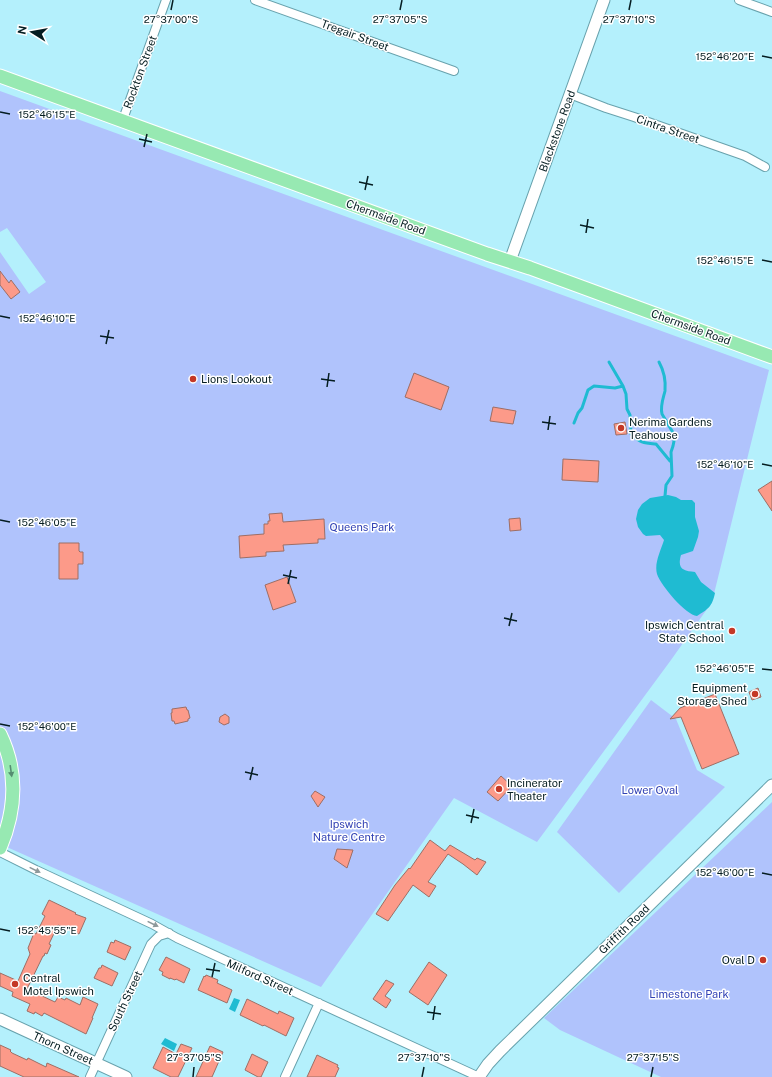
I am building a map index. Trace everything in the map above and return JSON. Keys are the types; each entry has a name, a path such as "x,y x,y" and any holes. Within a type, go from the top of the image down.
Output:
{"main road":[{"name":"Blackstone Road","path":"510,261 604,0"},
{"name":"Chermside Road","path":"0,76 122,122 510,261 772,357"},
{"path":"0,734 8,754 13,793 11,817 0,848"},
{"name":"Griffith Road","path":"479,1077 488,1064 505,1046 772,784"},
{"name":"Thorn Street","path":"0,1020 126,1077"}],"street":[{"name":"Rockton Street","path":"122,122 166,0"},
{"name":"Tregair Street","path":"255,0 454,71"},
{"path":"739,0 772,12"},
{"name":"Cintra Street","path":"570,94 745,156 765,167"},
{"name":"Milford Street","path":"0,852 156,926 176,938 479,1077"},
{"name":"South Street","path":"90,1077 152,944 159,936 169,934"},
{"path":"285,1077 319,1003"}],"green space":[{"name":"Queens Park","path":"0,91 769,370 712,602 671,660 537,842 454,798 321,987 0,844 0,252 29,294 46,282 7,228 0,232"},
{"name":"Lower Oval","path":"651,700 676,719 697,770 725,787 619,893 557,832"},
{"name":"Limestone Park","path":"772,802 772,1077 661,1077 560,1030 544,1018"}],"shaded area":[{"path":"668,495 681,500 692,500 695,503 695,517 699,531 698,537 693,551 681,555 680,563 684,570 695,572 701,582 715,593 709,607 697,616 687,611 674,599 659,579 656,565 664,540 660,535 646,536 643,534 638,527 636,519 638,510 642,504 650,498"},
{"path":"234,998 240,1000 235,1012 229,1009"},
{"path":"165,1038 177,1044 174,1051 161,1044"}],"building":[{"path":"0,271 9,283 11,280 20,292 11,299 0,285"},
{"path":"414,373 449,387 441,410 405,397"},
{"path":"493,407 516,411 513,424 490,421"},
{"name":"Nerima Gardens Teahouse","path":"625,422 627,434 616,435 614,424"},
{"path":"563,459 599,461 598,482 562,480"},
{"path":"772,481 772,511 758,490"},
{"path":"282,513 283,522 324,519 325,539 318,539 318,543 283,545 284,551 266,552 266,556 240,558 239,536 264,534 264,524 268,524 268,521 270,521 269,514"},
{"path":"520,518 521,530 510,531 509,519"},
{"path":"59,543 79,543 79,551 83,552 83,564 78,564 78,579 59,579"},
{"path":"287,577 296,602 273,610 265,585"},
{"name":"Equipment Storage Shed","path":"758,688 761,697 752,700 749,692"},
{"path":"715,694 739,754 702,769 681,717 670,719 680,708"},
{"path":"186,707 190,718 188,721 175,724 174,721 172,721 172,709"},
{"path":"225,714 229,717 229,723 224,725 219,722 220,717"},
{"name":"Incinerator Theater","path":"501,776 512,786 498,801 487,792"},
{"path":"315,791 325,797 318,807 311,796"},
{"path":"430,840 445,851 450,845 475,860 477,858 486,862 477,875 448,854 428,882 436,886 429,897 413,885 388,921 376,914 395,885 409,868 410,869"},
{"path":"337,849 353,850 347,868 334,859"},
{"path":"49,900 76,913 75,914 86,918 79,934 58,925 49,944 51,945 47,954 45,953 43,956 27,989 55,1002 58,997 65,1000 66,998 80,1005 83,997 98,1004 86,1034 44,1013 42,1016 35,1012 34,1014 27,1011 30,1004 12,996 13,992 0,986 0,973 18,981 30,954 28,948 34,933 36,934 45,916 42,914"},
{"path":"115,940 131,947 125,960 107,952 111,942 114,943"},
{"path":"166,957 190,969 184,983 162,975 163,972 159,970"},
{"path":"429,962 447,975 428,1005 409,992"},
{"path":"102,965 118,973 112,986 94,978"},
{"path":"206,975 218,980 217,983 232,990 227,1003 198,990 204,976 205,977"},
{"path":"386,980 394,984 385,996 391,1000 386,1008 373,999"},
{"path":"247,999 278,1014 279,1011 294,1018 286,1036 240,1015"},
{"path":"181,1044 192,1048 178,1077 171,1077 153,1068 163,1047 176,1054"},
{"path":"0,1045 27,1060 28,1058 46,1067 47,1063 79,1077 24,1077 0,1066"},
{"path":"210,1046 223,1052 212,1077 196,1077"},
{"path":"252,1054 268,1062 261,1077 258,1077 245,1070"},
{"path":"317,1055 338,1065 337,1067 339,1068 335,1077 307,1077"}],"waterway":[{"path":"609,362 626,394 627,409 630,415 631,434 642,442 656,444 670,461"},
{"path":"659,362 665,383 661,411 675,436 671,452 672,476 666,485 665,496"},
{"path":"574,423 582,408 588,390 594,386 615,388 623,386"}],"place":[{"name":"Lions Lookout","path":"193,379"},
{"name":"Nerima Gardens Teahouse","path":"621,428"},
{"name":"Ipswich Central State School","path":"732,631"},
{"name":"Equipment Storage Shed","path":"755,694"},
{"name":"Incinerator Theater","path":"499,789"},
{"name":"Oval D","path":"763,960"},
{"name":"Central Motel Ipswich","path":"15,984"}],"park label":[{"name":"Ipswich Nature Centre","path":"349,830"}]}
